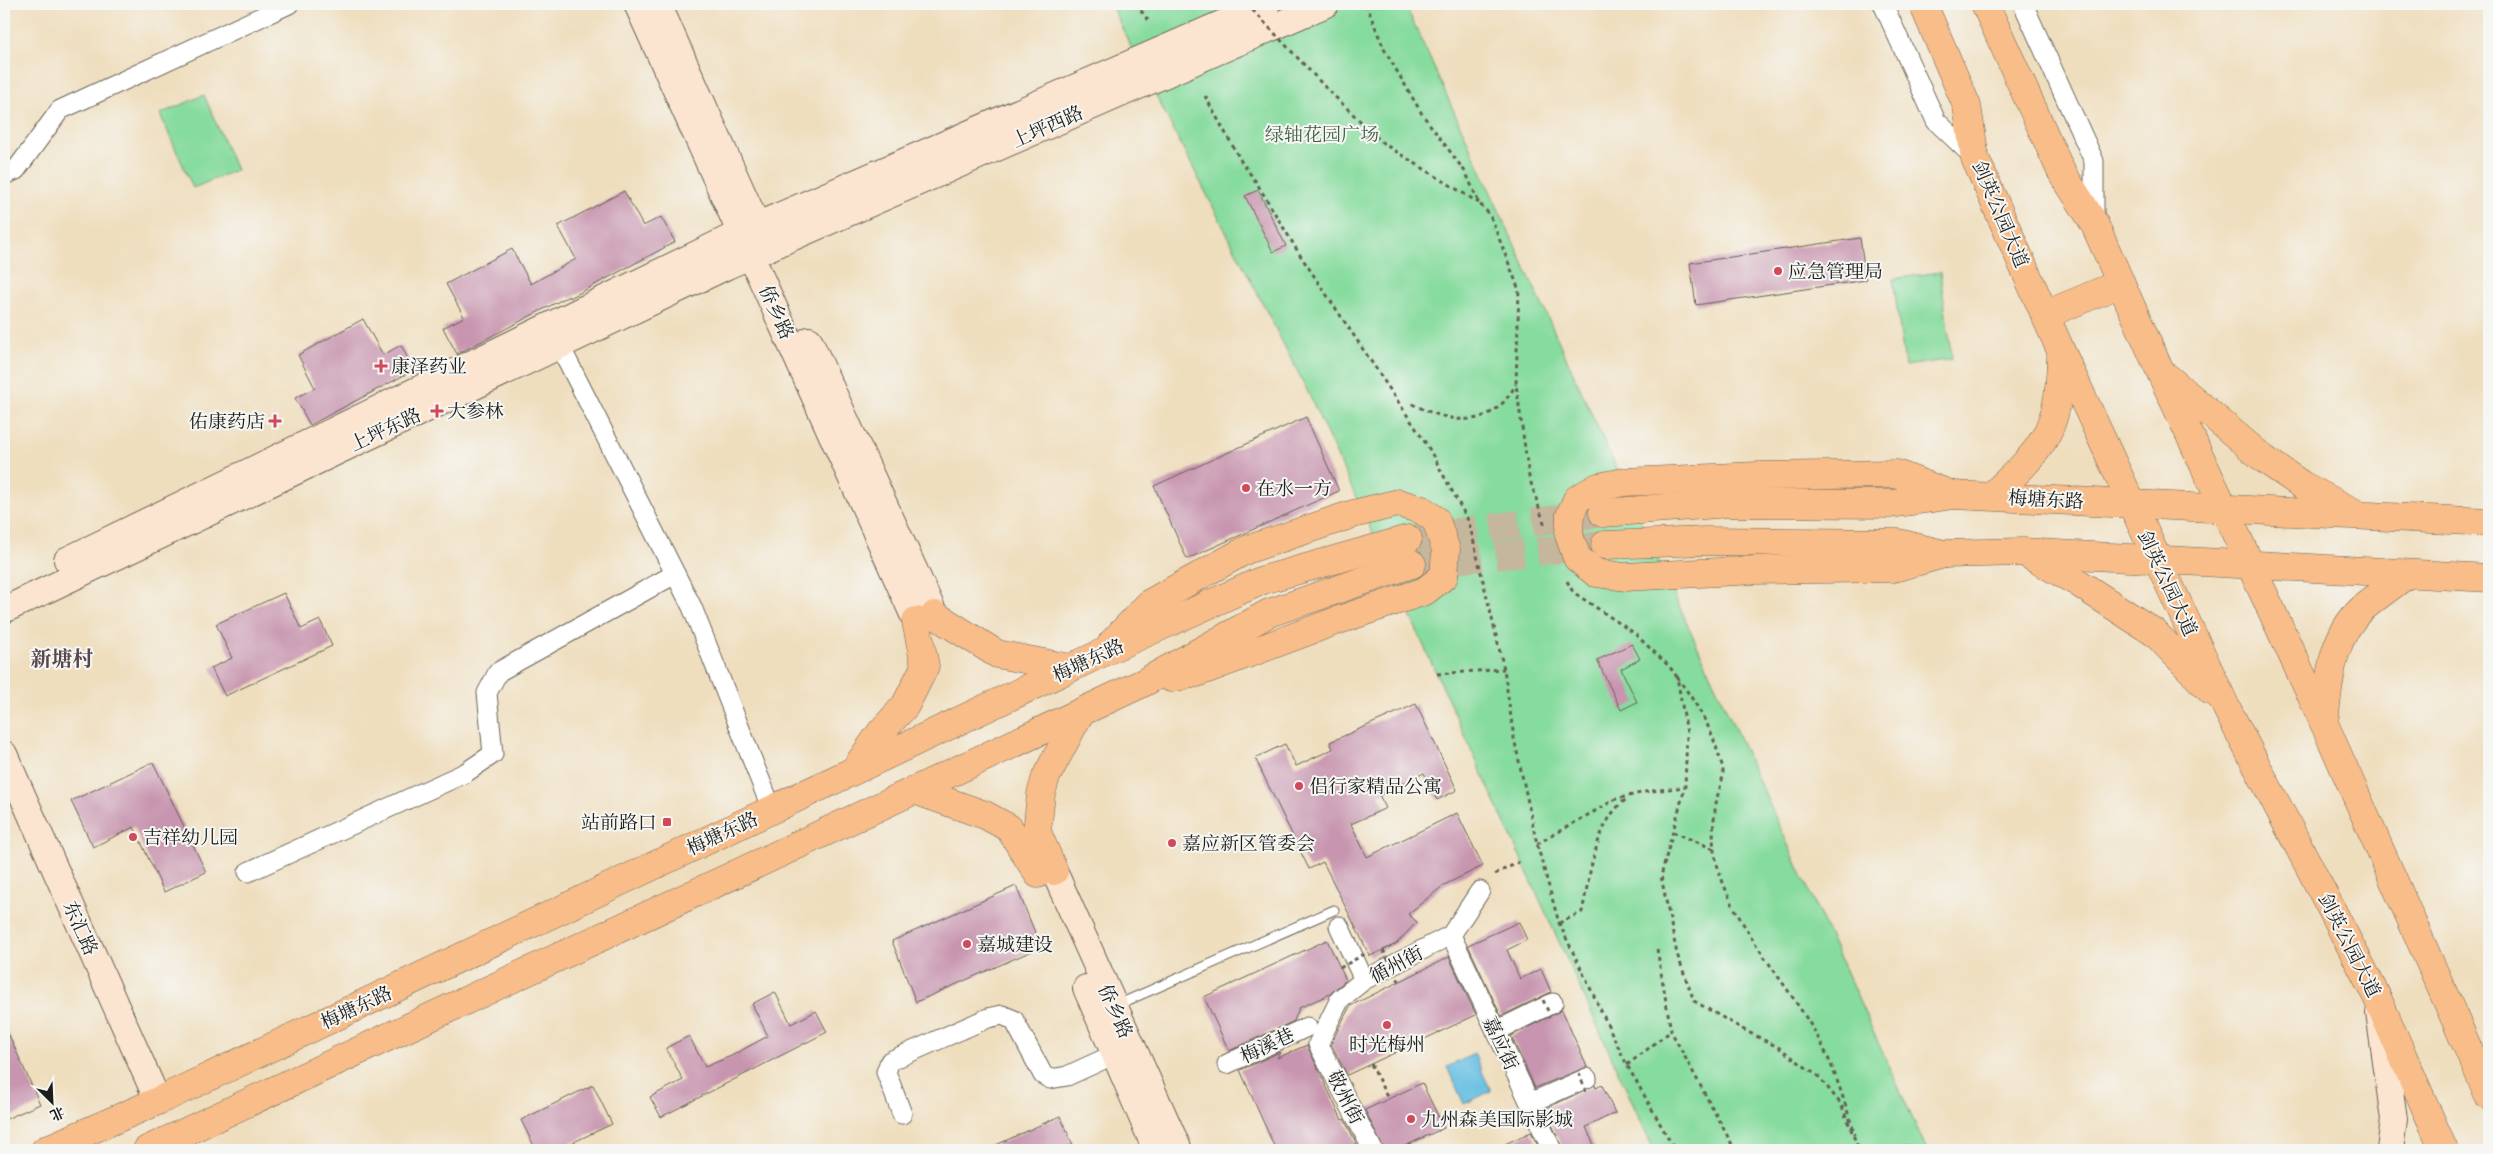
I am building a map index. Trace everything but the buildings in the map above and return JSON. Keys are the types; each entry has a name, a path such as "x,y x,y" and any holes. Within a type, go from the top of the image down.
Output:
{"main road":[{"name":"剑英公园大道","path":"1923,4 1967,106 1975,158 2061,351 2226,707 2376,995 2444,1150"},
{"path":"1985,4 2061,171 2094,223 2160,371 2324,723 2489,1096"},
{"path":"2045,315 2121,283"},
{"path":"1991,496 2019,471 2042,446 2052,423 2060,392 2061,351"},
{"path":"2160,371 2264,459 2302,485 2363,518"},
{"path":"1954,495 1897,474 1757,476 1624,482 1598,487 1577,499 1570,515 1569,535 1577,558 1596,573 1625,577 1756,570 1894,568 1944,554 2023,552 2406,575 2489,578"},
{"name":"梅塘东路","path":"1603,513 1729,503 1891,504 1954,495 2363,518 2489,522"},
{"path":"1104,652 1150,603 1246,550 1354,514 1398,503 1422,510 1436,520 1446,550 1444,576 1425,591 1333,622 1197,673 1143,683"},
{"path":"1605,545 1705,541 1899,543 1944,554"},
{"name":"梅塘东路","path":"45,1150 158,1102 854,770 1104,652 1263,580 1410,552 1269,613 1143,683 146,1150"},
{"path":"2023,552 2077,582 2155,633 2226,707"},
{"path":"2324,723 2336,649 2344,631 2362,609 2406,575"},
{"path":"854,770 882,732 905,706 925,666 925,618 997,654 1070,668"},
{"path":"1046,873 1037,832 1041,794 1046,778 1080,713"},
{"path":"914,790 985,815 1009,828 1046,873"}],"street":[{"path":"4,175 16,170 60,110 289,4"},
{"name":"侨乡路","path":"637,4 749,229"},
{"name":"侨乡路","path":"658,4 759,252 925,618"},
{"name":"上坪西路","path":"749,229 1267,4"},
{"name":"上坪西路","path":"759,252 1326,4"},
{"path":"1883,4 1936,121 1975,158"},
{"path":"2023,4 2094,161 2094,223"},
{"name":"上坪东路","path":"4,591 749,229"},
{"name":"上坪东路","path":"4,610 759,252"},
{"path":"562,350 692,607 772,810"},
{"path":"248,872 465,773 493,754 487,693 498,672 676,574"},
{"name":"东汇路","path":"4,754 158,1102"},
{"name":"侨乡路","path":"1046,873 1114,1006 1179,1150"},
{"name":"侨乡路","path":"1046,873 1115,1054 1156,1150"},
{"name":"循州街","path":"1318,1044 1340,999 1364,980 1451,935 1480,891"},
{"path":"1337,918 1364,980"},
{"name":"嘉应街","path":"1451,935 1552,1150"},
{"path":"2376,995 2394,1119 2390,1150"},
{"path":"1496,1031 1548,1004"},
{"path":"902,1114 888,1081 886,1072 890,1061 988,1018 1002,1015 1014,1020 1043,1075 1050,1079 1067,1076 1115,1054"},
{"name":"梅溪巷","path":"1227,1064 1307,1027"},
{"name":"敬州街","path":"1318,1044 1373,1150"},
{"path":"1530,1103 1584,1081"}],"lane":[{"path":"1114,1006 1337,918"}],"path":[{"path":"1136,4 1148,20"},
{"path":"1247,4 1326,88 1384,144 1479,203 1490,215 1519,290 1516,384 1529,477 1546,531"},
{"path":"1366,4 1384,49 1422,114 1466,173 1479,203"},
{"path":"1205,96 1241,161 1256,182 1300,255 1427,445 1468,522 1504,669 1514,738 1537,844 1559,923 1627,1064 1675,1150"},
{"path":"1412,404 1435,415 1472,421 1491,413 1508,400 1516,384"},
{"path":"1565,578 1573,592 1634,633 1669,666 1699,707 1712,731 1723,772 1716,806 1714,849 1729,893 1754,943 1796,1002 1821,1044 1838,1082 1860,1150"},
{"path":"1437,674 1504,669"},
{"path":"1677,677 1687,732 1685,787 1661,876 1677,954 1694,1001 1746,1032 1778,1046 1820,1077 1841,1104 1860,1150"},
{"path":"1537,844 1616,800 1632,795 1685,787"},
{"path":"1559,923 1582,912 1603,832 1618,805 1632,795"},
{"path":"1673,832 1714,849"},
{"path":"1495,874 1519,862"},
{"path":"1657,949 1671,1031 1735,1150"},
{"path":"1383,950 1399,981"},
{"path":"1340,968 1368,952"},
{"path":"1281,1029 1291,1052"},
{"path":"1627,1064 1671,1031"},
{"path":"1371,1064 1388,1099"},
{"path":"1410,1144 1413,1150"}],"green space":[{"name":"绿轴花园广场","path":"1111,4 1405,4 1927,1150 1654,1150 1306,388 1129,43"},
{"path":"204,95 236,170 193,188 160,114"},
{"path":"1940,272 1952,359 1905,366 1893,279"}],"water":[{"path":"1474,1054 1491,1091 1464,1104 1447,1067"}],"tunnel":[{"path":"1408,539 1603,513"},
{"path":"1412,564 1605,545"}],"place":[{"name":"应急管理局","path":"1778,271"},
{"name":"康泽药业","path":"381,366"},
{"name":"大参林","path":"437,411"},
{"name":"佑康药店","path":"275,421"},
{"name":"在水一方","path":"1246,488"},
{"name":"侣行家精品公寓","path":"1299,786"},
{"name":"站前路口","path":"667,822"},
{"name":"吉祥幼儿园","path":"133,837"},
{"name":"嘉应新区管委会","path":"1172,843"},
{"name":"嘉城建设","path":"967,944"},
{"name":"时光梅州","path":"1387,1025"},
{"name":"九州森美国际影城","path":"1411,1119"}],"district":[{"name":"新塘村","path":"62,659"}]}
